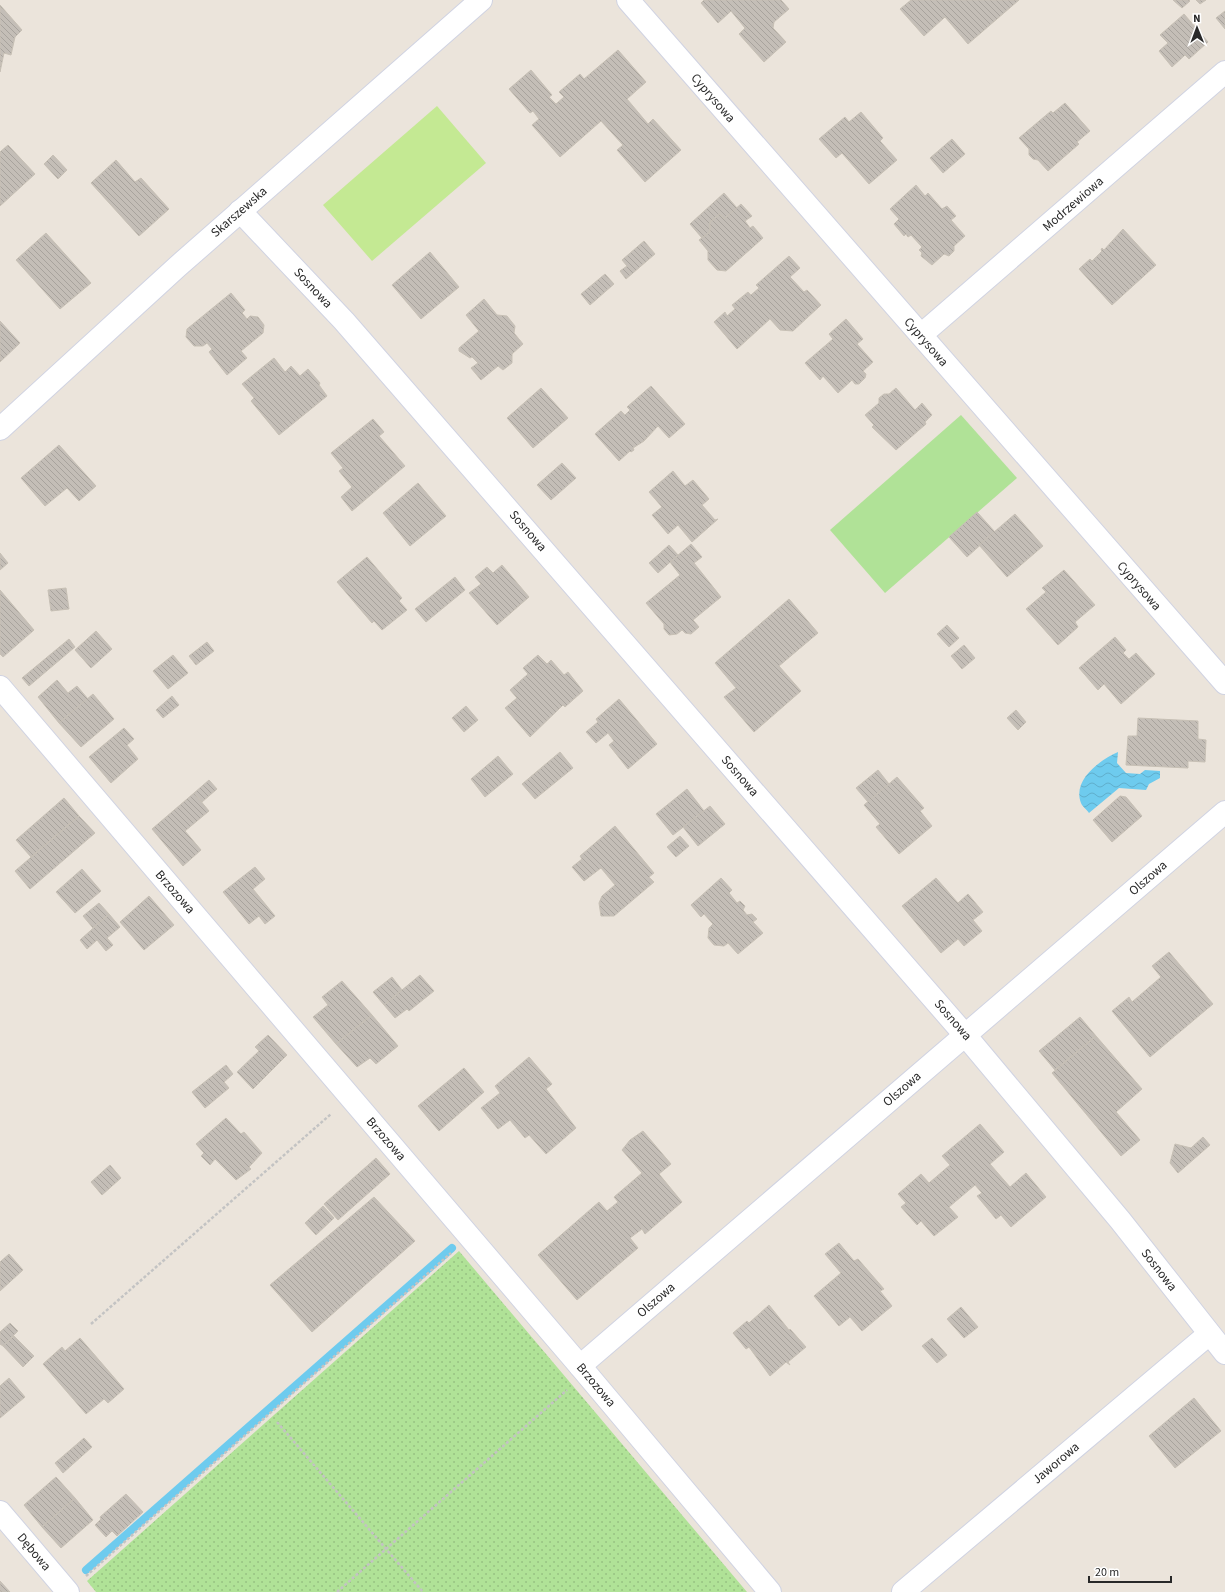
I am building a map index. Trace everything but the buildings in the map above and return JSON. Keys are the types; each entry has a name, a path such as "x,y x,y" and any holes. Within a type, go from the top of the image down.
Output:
{"street":[{"name":"Skarszewska","path":"0,429 240,211 481,0"},
{"name":"Cyprysowa","path":"628,0 1225,683"},
{"name":"Modrzewiowa","path":"921,336 1225,72"},
{"name":"Sosnowa","path":"240,211 350,327 965,1034 1120,1220 1225,1353"},
{"name":"Brzozowa","path":"0,687 580,1366 770,1592"},
{"name":"Olszowa","path":"580,1366 1225,812"},
{"name":"Jaworowa","path":"903,1592 1209,1334"},
{"name":"Dębowa","path":"0,1512 74,1587"}],"path":[{"path":"91,1324 351,1098"},
{"path":"74,1587 469,1237"},
{"path":"337,1592 567,1390"},
{"path":"277,1422 422,1592"}],"green space":[{"path":"437,106 486,163 372,261 323,205"},
{"path":"961,415 1017,478 885,593 830,530"},
{"path":"459,1251 747,1592 96,1592 87,1581"}],"water":[{"path":"1118,752 1117,763 1126,773 1140,774 1145,770 1160,771 1160,778 1149,784 1146,790 1119,788 1089,813 1082,804 1079,795 1080,786 1089,772 1103,760"}],"waterway":[{"path":"86,1570 452,1248"}]}
